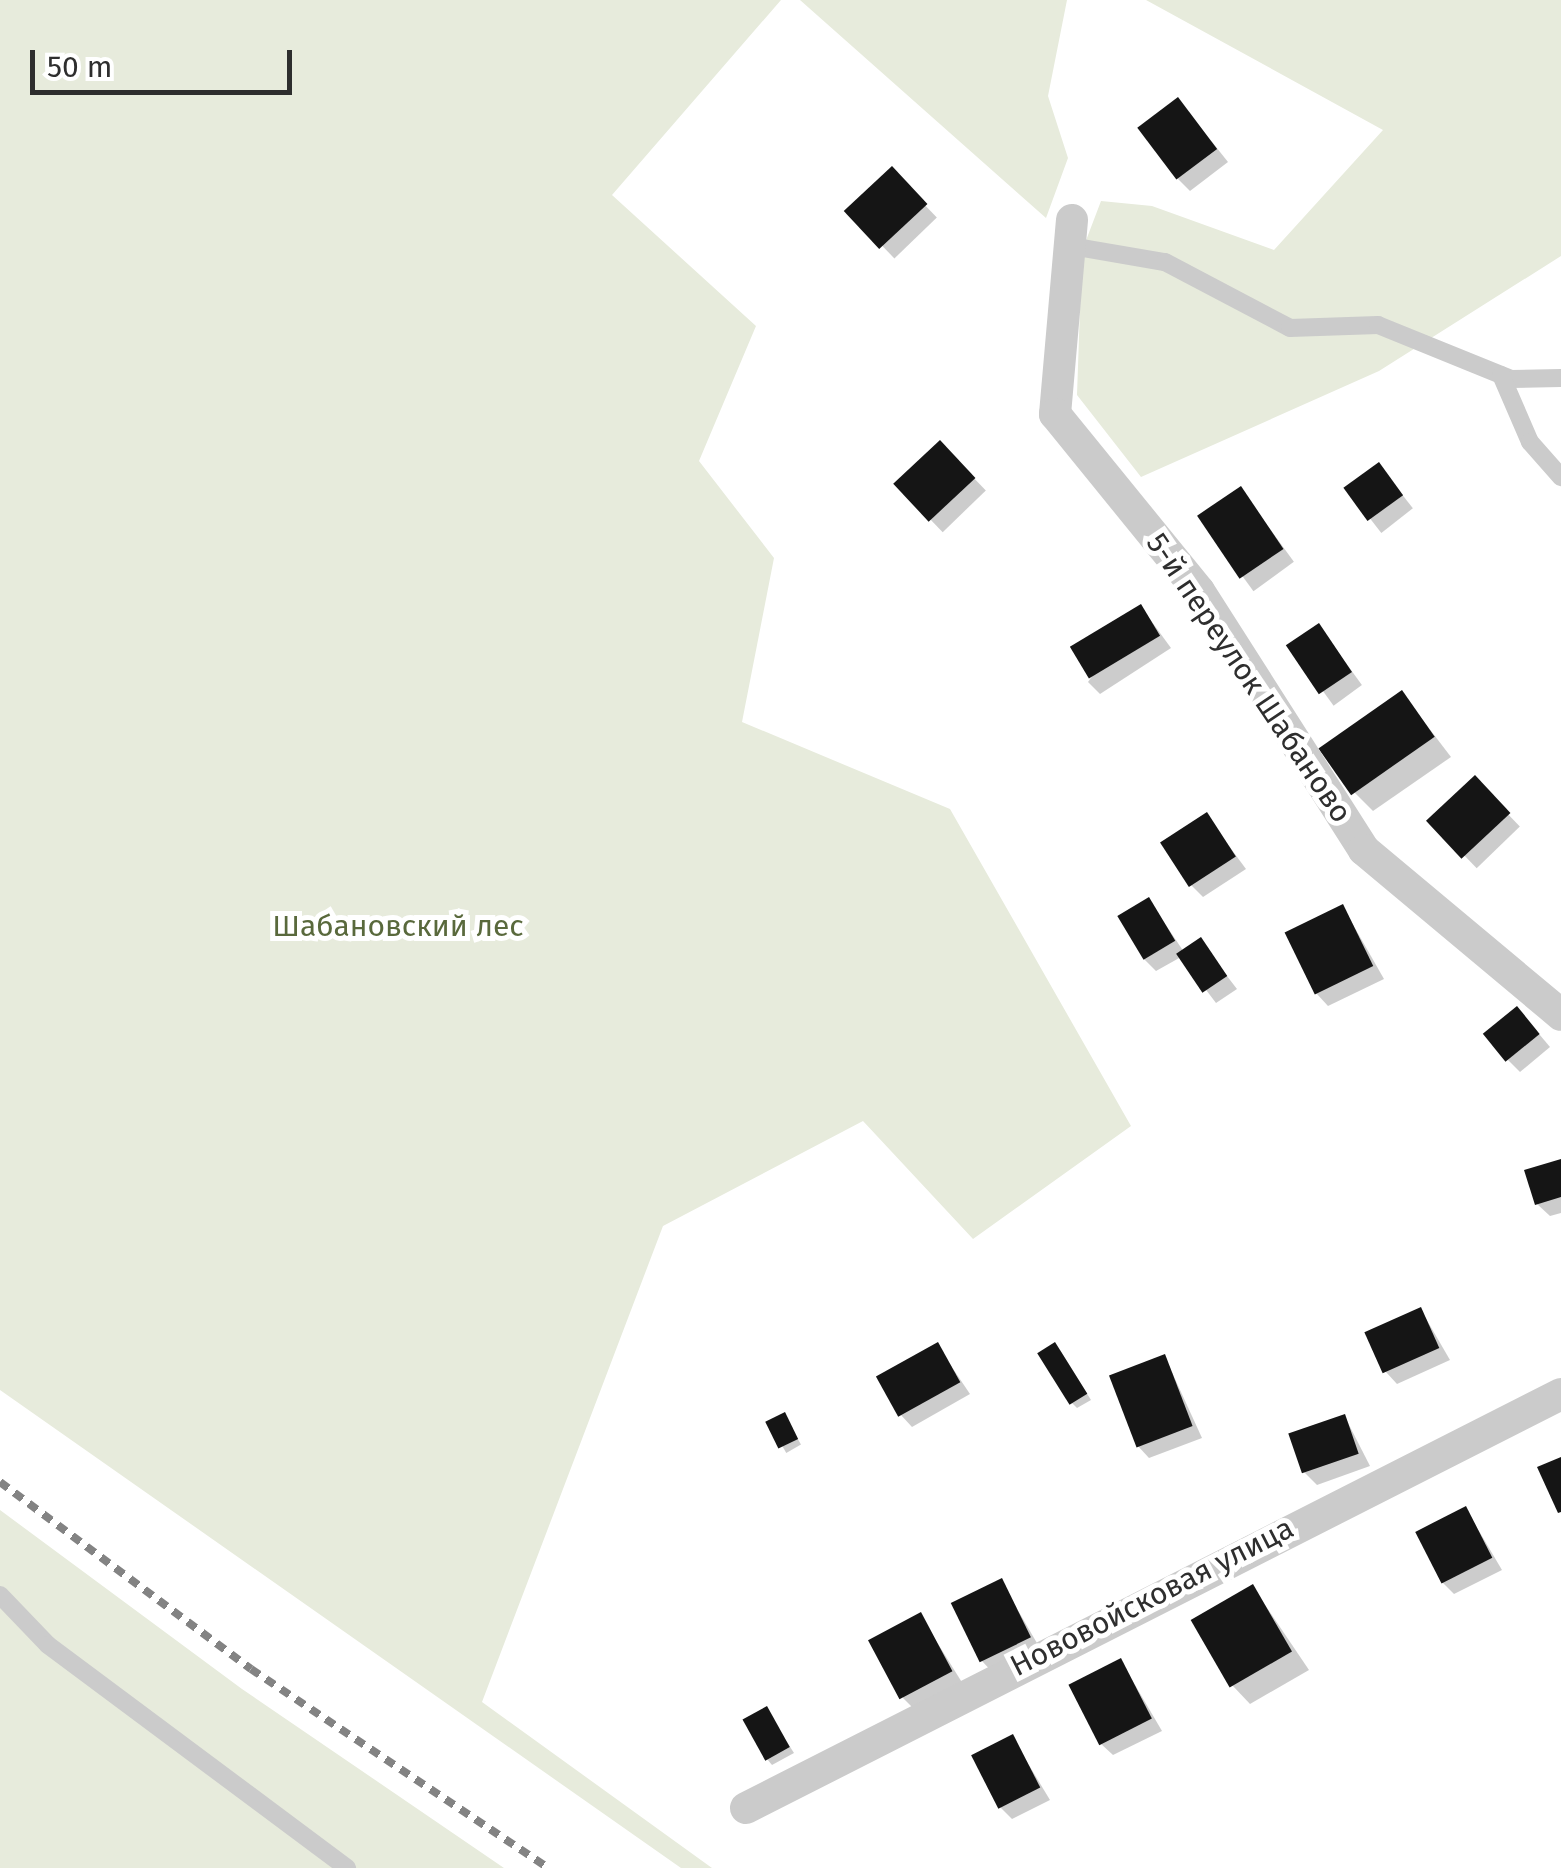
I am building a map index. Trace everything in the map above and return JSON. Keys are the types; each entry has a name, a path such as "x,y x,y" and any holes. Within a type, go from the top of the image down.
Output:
{"street":[{"name":"5-й переулок Шабаново","path":"1072,233 1055,414 1198,591 1364,850 1561,1015"},
{"name":"Нововойсковая улица","path":"746,1808 1561,1394"}],"lane":[{"path":"1072,233 1164,262 1290,328 1378,325 1501,374 1561,378"},
{"path":"1501,374 1530,442 1561,477"},
{"path":"0,1595 48,1645 347,1868"}],"green space":[{"name":"Шабановский лес","path":"0,0 781,0 612,195 756,326 699,461 774,558 742,722 950,809 1131,1126 973,1239 863,1121 663,1226 482,1702 712,1868 681,1868 0,1390"},
{"path":"800,0 1067,0 1048,96 1068,158 1046,218"},
{"path":"1146,0 1561,0 1561,256 1379,371 1141,477 1077,395 1082,251 1101,201 1152,206 1274,250 1383,130"},
{"path":"0,1510 242,1689 504,1868 0,1868"}],"building":[{"path":"1178,97 1217,149 1176,180 1137,128"},
{"path":"892,166 927,204 879,249 844,211"},
{"path":"940,440 975,478 929,522 893,484"},
{"path":"1379,462 1403,495 1368,521 1343,488"},
{"path":"1241,486 1283,549 1240,579 1197,516"},
{"path":"1141,604 1160,636 1089,678 1070,647"},
{"path":"1319,623 1352,672 1319,694 1286,645"},
{"path":"1402,690 1435,737 1351,795 1318,749"},
{"path":"1475,775 1510,813 1461,859 1426,821"},
{"path":"1207,812 1236,856 1189,887 1160,842"},
{"path":"1149,897 1175,941 1144,960 1117,916"},
{"path":"1343,904 1373,966 1315,995 1285,932"},
{"path":"1201,937 1227,976 1202,993 1176,954"},
{"path":"1517,1006 1540,1034 1505,1062 1483,1034"},
{"path":"1561,1159 1561,1197 1535,1205 1524,1170"},
{"path":"1421,1307 1439,1348 1383,1373 1364,1332"},
{"path":"938,1342 960,1382 898,1417 876,1376"},
{"path":"1055,1342 1087,1394 1070,1405 1037,1353"},
{"path":"1165,1354 1193,1426 1137,1447 1109,1376"},
{"path":"785,1412 798,1439 778,1449 765,1422"},
{"path":"1345,1414 1359,1454 1302,1473 1288,1434"},
{"path":"1561,1457 1561,1512 1558,1513 1537,1467"},
{"path":"1466,1506 1492,1558 1442,1584 1415,1532"},
{"path":"1002,1578 1031,1637 980,1662 951,1603"},
{"path":"1253,1584 1292,1652 1230,1688 1191,1620"},
{"path":"921,1612 952,1671 899,1699 868,1640"},
{"path":"1121,1658 1152,1719 1099,1745 1068,1685"},
{"path":"767,1706 790,1747 765,1761 743,1720"},
{"path":"1013,1734 1040,1787 998,1809 971,1755"}],"railway":[{"path":"0,1482 251,1669 548,1868"}]}
